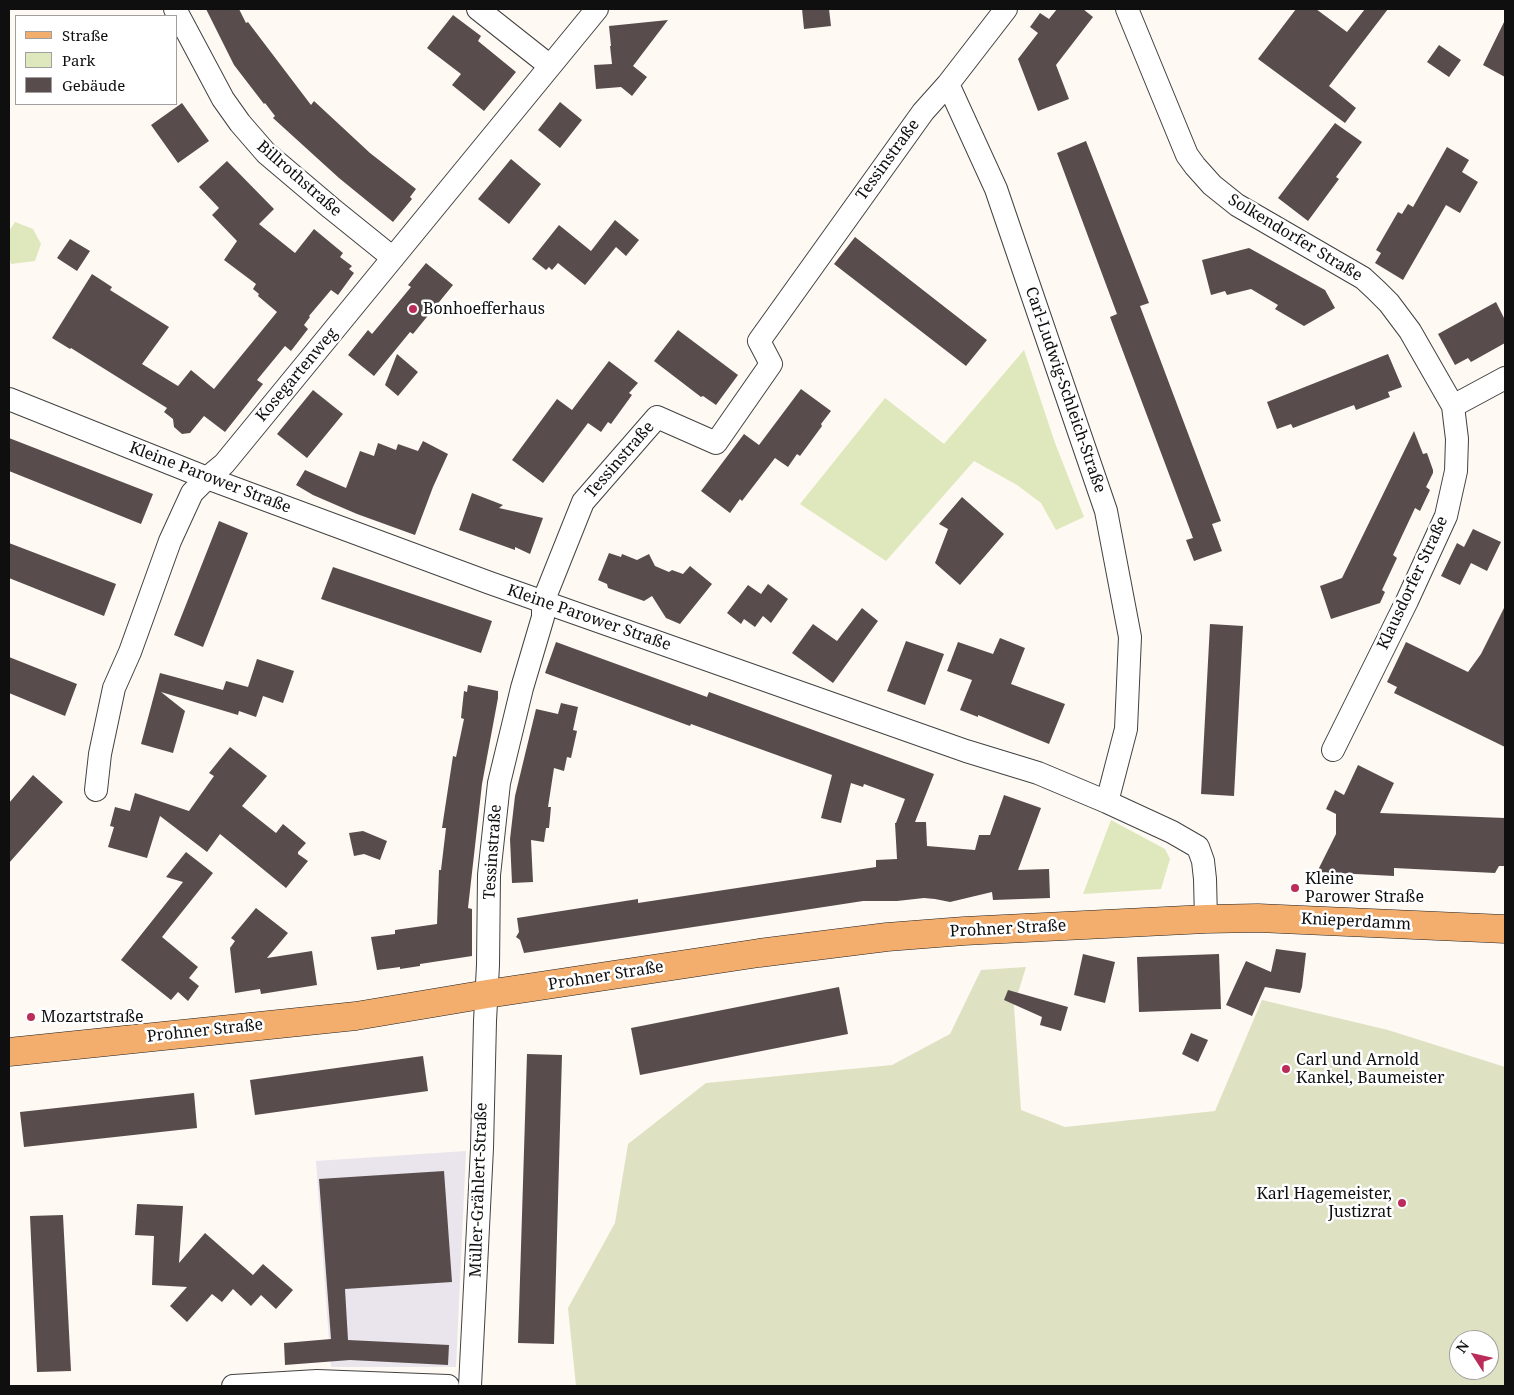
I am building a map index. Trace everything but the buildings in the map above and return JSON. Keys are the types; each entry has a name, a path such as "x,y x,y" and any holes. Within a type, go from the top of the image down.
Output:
{"main road":[{"name":"Prohner Straße","path":"9,1052 356,1016 487,994 759,953 887,937 964,931 1206,919"},
{"name":"Knieperdamm","path":"1206,919 1290,919 1505,929"}],"street":[{"name":"Billrothstraße","path":"175,9 223,100 266,153 393,258"},
{"path":"478,9 550,66"},
{"name":"Kosegartenweg","path":"96,790 100,754 114,688 130,652 170,541 192,493 224,464 597,9"},
{"path":"948,84 1006,9"},
{"name":"Solkendorfer Straße","path":"1127,9 1187,155 1195,166 1212,185 1237,205 1363,278 1376,290 1389,303 1410,331 1454,406"},
{"name":"Tessinstraße","path":"487,994 489,875 498,783 522,688 543,618 544,602 583,502 657,417 716,443 771,364 759,341 923,112 948,84"},
{"name":"Carl-Ludwig-Schleich-Straße","path":"948,84 996,189 1106,511 1130,637 1126,728 1107,802"},
{"path":"1454,406 1505,378"},
{"name":"Kleine Parower Straße","path":"9,399 207,478 544,602 966,752 1038,773 1107,802 1172,832 1198,848 1203,860 1206,919"},
{"name":"Klausdorfer Straße","path":"1333,750 1407,601 1446,516 1456,471 1457,438 1454,406"},
{"name":"Müller-Grählert-Straße","path":"470,1386 482,1148 487,994"},
{"path":"233,1386 317,1381 448,1386"}],"shaded area":[{"path":"466,1151 456,1367 331,1367 316,1161"}],"green space":[{"path":"15,222 33,229 41,244 35,261 11,264 9,231"},
{"path":"1024,350 1055,443 1084,517 1056,530 1041,503 1017,485 974,461 886,561 800,504 885,398 944,444"},
{"path":"1111,820 1165,849 1170,859 1161,889 1083,894"},
{"path":"1026,967 1014,1006 1021,1110 1065,1127 1215,1111 1262,1000 1388,1030 1505,1067 1505,1386 576,1386 568,1308 615,1223 628,1144 706,1083 892,1065 950,1034 981,970"}],"place":[{"name":"Bonhoefferhaus","path":"413,309"},
{"name":"Kleine Parower Straße","path":"1295,888"},
{"name":"Mozartstraße","path":"31,1017"},
{"name":"Carl und Arnold Kankel, Baumeister","path":"1286,1069"},
{"name":"Karl Hagemeister, Justizrat","path":"1402,1203"}]}
